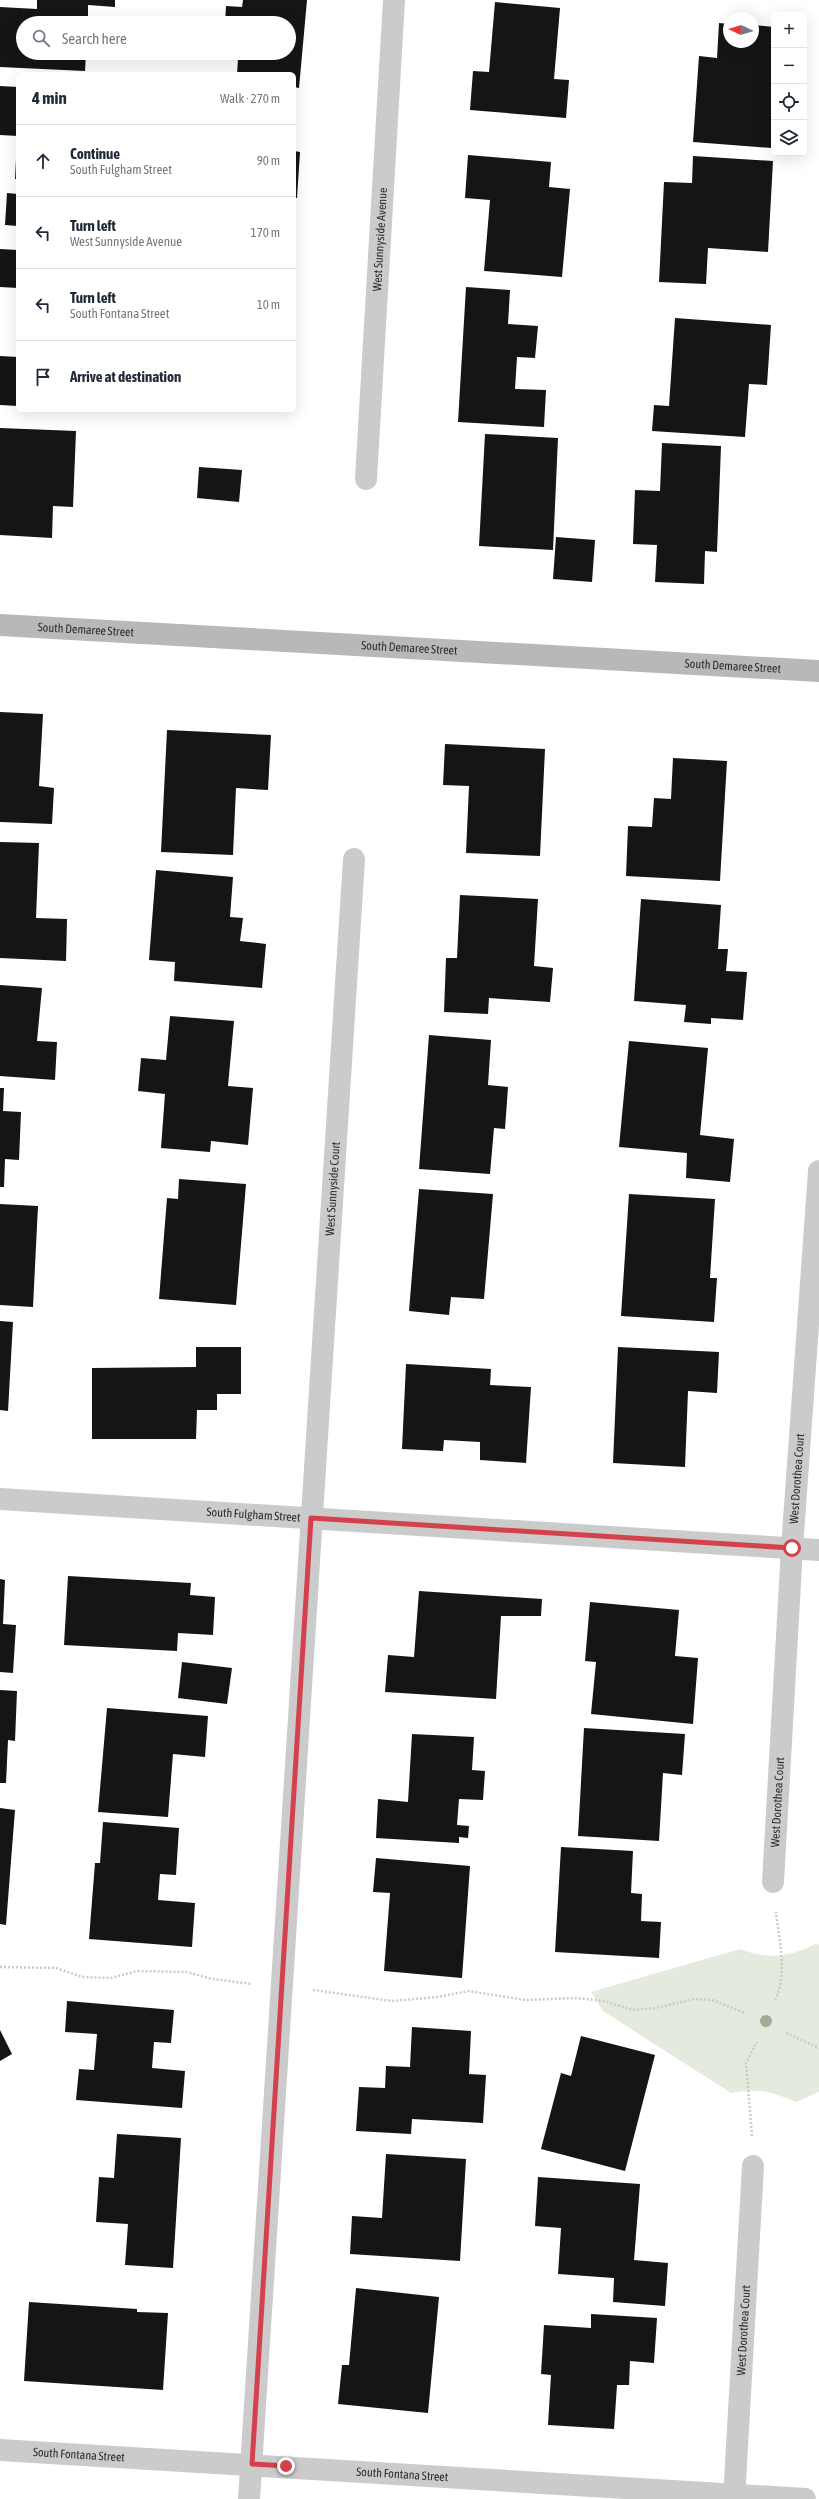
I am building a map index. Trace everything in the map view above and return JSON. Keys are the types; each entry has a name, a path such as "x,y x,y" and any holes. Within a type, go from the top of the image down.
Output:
{"main road":[{"name":"South Demaree Street","path":"0,625 819,671"}],"street":[{"name":"West Sunnyside Avenue","path":"366,479 394,0"},
{"name":"West Sunnyside Court","path":"311,1518 354,859"},
{"name":"West Dorothea Court","path":"773,1882 792,1548 819,1171"},
{"name":"South Fulgham Street","path":"0,1500 819,1550"},
{"path":"249,2499 311,1518"},
{"name":"West Dorothea Court","path":"734,2497 753,2166"},
{"name":"South Fontana Street","path":"0,2450 252,2464 734,2497 805,2499"}],"path":[{"path":"773,1882 783,1966 782,1977 775,2000"},
{"path":"0,1967 56,1968 82,1976 103,1977 137,1972 187,1972 212,1979 392,2001 436,1997 469,1991 525,2000 576,1998 604,2001 633,2010 656,2008 694,1998 712,2000 744,2013"},
{"path":"786,2033 819,2048"},
{"path":"753,2166 750,2096 746,2079 746,2063 756,2042"}],"shaded area":[{"path":"817,1943 819,1945 819,2092 796,2102 772,2093 749,2091 731,2093 603,2011 591,1992 740,1949 760,1955 770,1956 789,1954"}],"building":[{"path":"37,0 115,0 115,7 88,5 88,16 16,16 16,60 86,60 85,71 0,67 0,7 37,9"},
{"path":"243,0 307,0 299,88 296,87 296,72 237,72 238,60 296,60 296,16 225,16 226,6 242,7"},
{"path":"495,2 560,8 554,79 569,80 566,118 470,110 473,71 489,72"},
{"path":"719,23 723,23 723,48 759,48 759,26 771,27 771,148 693,142 699,56 717,58"},
{"path":"0,86 16,87 16,136 0,135"},
{"path":"296,151 300,152 296,198"},
{"path":"468,155 551,162 549,187 570,189 562,277 484,271 490,200 465,198"},
{"path":"693,156 773,161 768,252 708,248 706,284 659,282 664,182 692,183"},
{"path":"7,193 16,194 16,226 5,225"},
{"path":"0,249 16,250 16,288 0,287"},
{"path":"466,287 510,290 508,324 538,326 535,358 517,357 515,389 546,390 544,427 458,422"},
{"path":"675,318 771,325 767,385 749,384 745,437 652,431 654,405 669,406"},
{"path":"0,356 16,357 16,406 0,405"},
{"path":"0,428 76,431 73,507 53,506 52,538 0,535"},
{"path":"485,434 558,438 553,550 479,546"},
{"path":"662,443 721,446 717,552 705,551 704,584 655,582 657,545 633,544 635,490 660,491"},
{"path":"199,467 242,470 239,502 197,498"},
{"path":"556,537 595,540 592,582 553,579"},
{"path":"0,712 43,714 39,786 54,788 52,824 0,822"},
{"path":"167,730 271,735 268,790 236,788 233,855 161,852"},
{"path":"445,744 545,749 540,856 466,853 469,786 443,785"},
{"path":"673,758 727,761 720,881 626,876 628,826 652,827 654,798 671,799"},
{"path":"0,842 39,843 36,918 67,919 66,961 0,958"},
{"path":"156,870 233,877 230,917 243,918 240,941 266,944 262,988 174,981 175,962 149,960"},
{"path":"460,895 538,899 534,966 553,968 550,1002 489,998 488,1014 444,1012 446,958 457,958"},
{"path":"641,899 721,905 718,949 728,949 726,971 747,972 743,1020 711,1018 711,1024 684,1022 686,1005 634,1001"},
{"path":"0,985 42,988 37,1041 57,1042 55,1080 0,1076"},
{"path":"170,1016 234,1021 228,1086 253,1088 248,1145 211,1141 210,1152 161,1148 165,1094 138,1091 141,1058 166,1060"},
{"path":"429,1035 491,1040 488,1085 508,1087 505,1129 494,1128 490,1174 419,1169"},
{"path":"629,1041 708,1048 700,1135 734,1139 730,1182 686,1178 687,1153 619,1147"},
{"path":"0,1088 4,1088 3,1111 21,1112 19,1160 5,1159 4,1187 0,1187"},
{"path":"179,1179 246,1184 236,1305 159,1299 167,1198 178,1199"},
{"path":"419,1189 493,1194 484,1299 451,1297 449,1315 409,1311"},
{"path":"629,1194 715,1199 710,1278 717,1278 714,1322 621,1316"},
{"path":"0,1204 38,1206 33,1307 0,1305"},
{"path":"0,1321 13,1322 8,1411 0,1410"},
{"path":"196,1347 241,1347 241,1394 217,1394 217,1410 197,1410 196,1439 92,1439 92,1368 196,1367"},
{"path":"618,1347 719,1352 717,1393 688,1391 685,1467 613,1463"},
{"path":"406,1364 491,1369 490,1385 531,1387 526,1463 480,1460 480,1442 444,1440 443,1451 402,1449"},
{"path":"68,1576 191,1583 190,1595 215,1597 213,1635 178,1633 177,1651 64,1645"},
{"path":"0,1579 5,1580 3,1624 16,1625 13,1673 0,1672"},
{"path":"419,1591 542,1599 541,1616 501,1616 496,1699 385,1692 388,1655 414,1657"},
{"path":"590,1602 679,1610 675,1656 698,1658 693,1724 591,1714 596,1662 585,1661"},
{"path":"182,1662 232,1668 227,1704 178,1698"},
{"path":"0,1690 17,1691 15,1741 8,1740 6,1783 0,1783"},
{"path":"107,1708 208,1716 205,1757 173,1754 168,1817 98,1812"},
{"path":"584,1728 685,1734 682,1775 663,1773 659,1841 578,1836"},
{"path":"412,1734 474,1737 472,1770 485,1771 483,1800 459,1799 457,1825 469,1826 468,1838 459,1837 459,1843 376,1838 378,1799 408,1802"},
{"path":"0,1808 15,1810 6,1925 0,1924"},
{"path":"103,1822 179,1828 176,1875 160,1874 158,1900 195,1903 192,1947 89,1939 95,1863 100,1863"},
{"path":"561,1847 633,1851 631,1893 642,1894 641,1921 661,1922 659,1958 555,1952"},
{"path":"376,1858 470,1866 462,1978 384,1971 390,1893 373,1892"},
{"path":"67,2001 174,2010 171,2043 154,2042 152,2068 185,2071 182,2108 76,2100 79,2069 94,2070 97,2034 65,2032"},
{"path":"412,2027 471,2031 469,2074 486,2075 483,2123 412,2119 411,2134 356,2131 359,2087 385,2088 386,2066 410,2067"},
{"path":"0,2030 12,2054 0,2061"},
{"path":"581,2036 655,2055 625,2171 541,2149 561,2073 571,2076"},
{"path":"117,2134 181,2138 173,2268 125,2265 128,2224 96,2222 99,2177 114,2178"},
{"path":"386,2154 466,2159 460,2261 350,2254 352,2216 382,2218"},
{"path":"538,2177 640,2184 634,2260 668,2263 665,2306 613,2302 614,2278 558,2274 561,2228 535,2226"},
{"path":"356,2288 439,2297 428,2413 338,2404 342,2365 349,2365"},
{"path":"29,2302 137,2309 137,2312 168,2313 163,2390 24,2381"},
{"path":"591,2314 657,2318 654,2363 630,2361 629,2385 617,2385 614,2429 548,2425 551,2375 541,2374 544,2325 591,2328"}],"route":[{"path":"286,2466 252,2464 311,1518 792,1548"}]}
